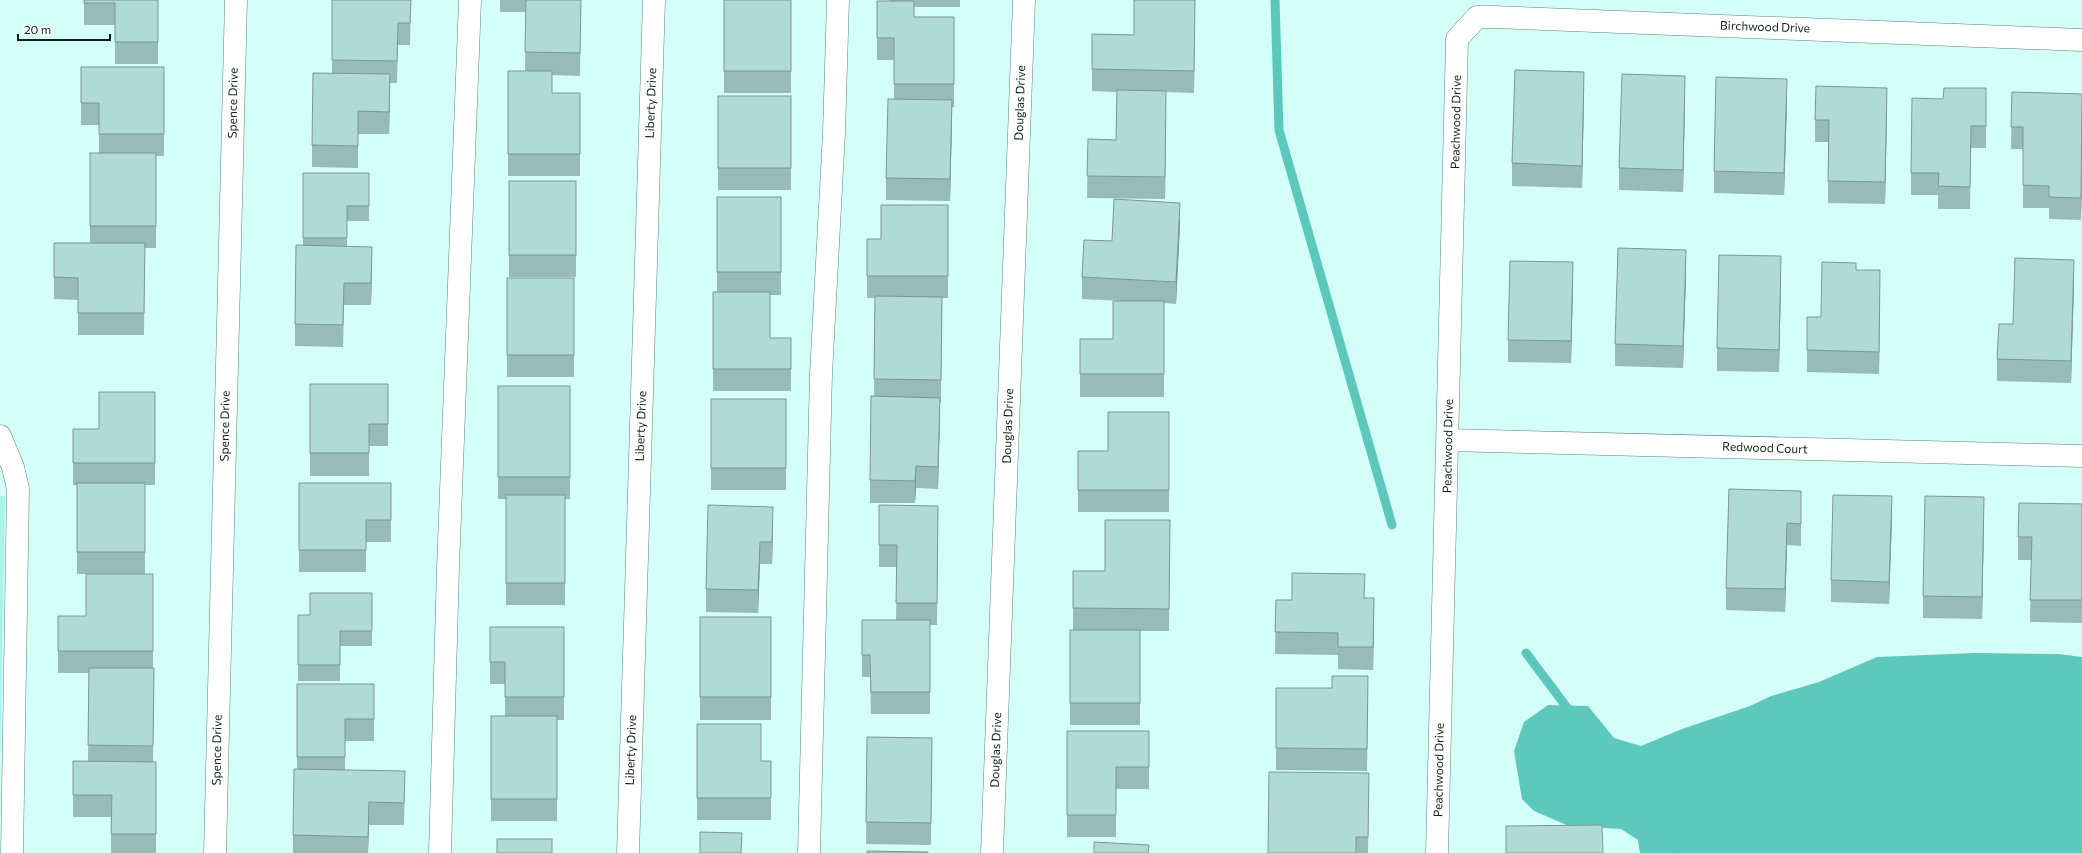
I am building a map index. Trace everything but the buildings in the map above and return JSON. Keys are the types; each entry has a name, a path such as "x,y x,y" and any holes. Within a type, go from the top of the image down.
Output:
{"street":[{"name":"Spence Drive","path":"215,853 236,0"},
{"path":"440,853 448,568 470,0"},
{"name":"Liberty Drive","path":"628,853 654,0"},
{"path":"810,853 822,374 834,133 838,0"},
{"name":"Douglas Drive","path":"992,853 1024,0"},
{"name":"Birchwood Drive","path":"1457,39 1476,17 1493,17 2082,40"},
{"name":"Peachwood Drive","path":"1437,853 1457,39"},
{"path":"0,436 13,467 18,489 12,853"},
{"name":"Redwood Court","path":"1448,440 2082,456"}],"green space":[{"path":"0,496 5,496 0,774"},
{"path":"1975,653 2059,654 2082,657 2082,853 1640,853 1638,840 1621,829 1569,826 1534,811 1522,799 1514,751 1524,722 1548,705 1588,706 1614,738 1641,746 1682,729 1750,706 1771,696 1819,682 1877,657"}],"waterway":[{"path":"1275,0 1279,130 1392,525"},
{"path":"1526,653 1676,853"}]}
